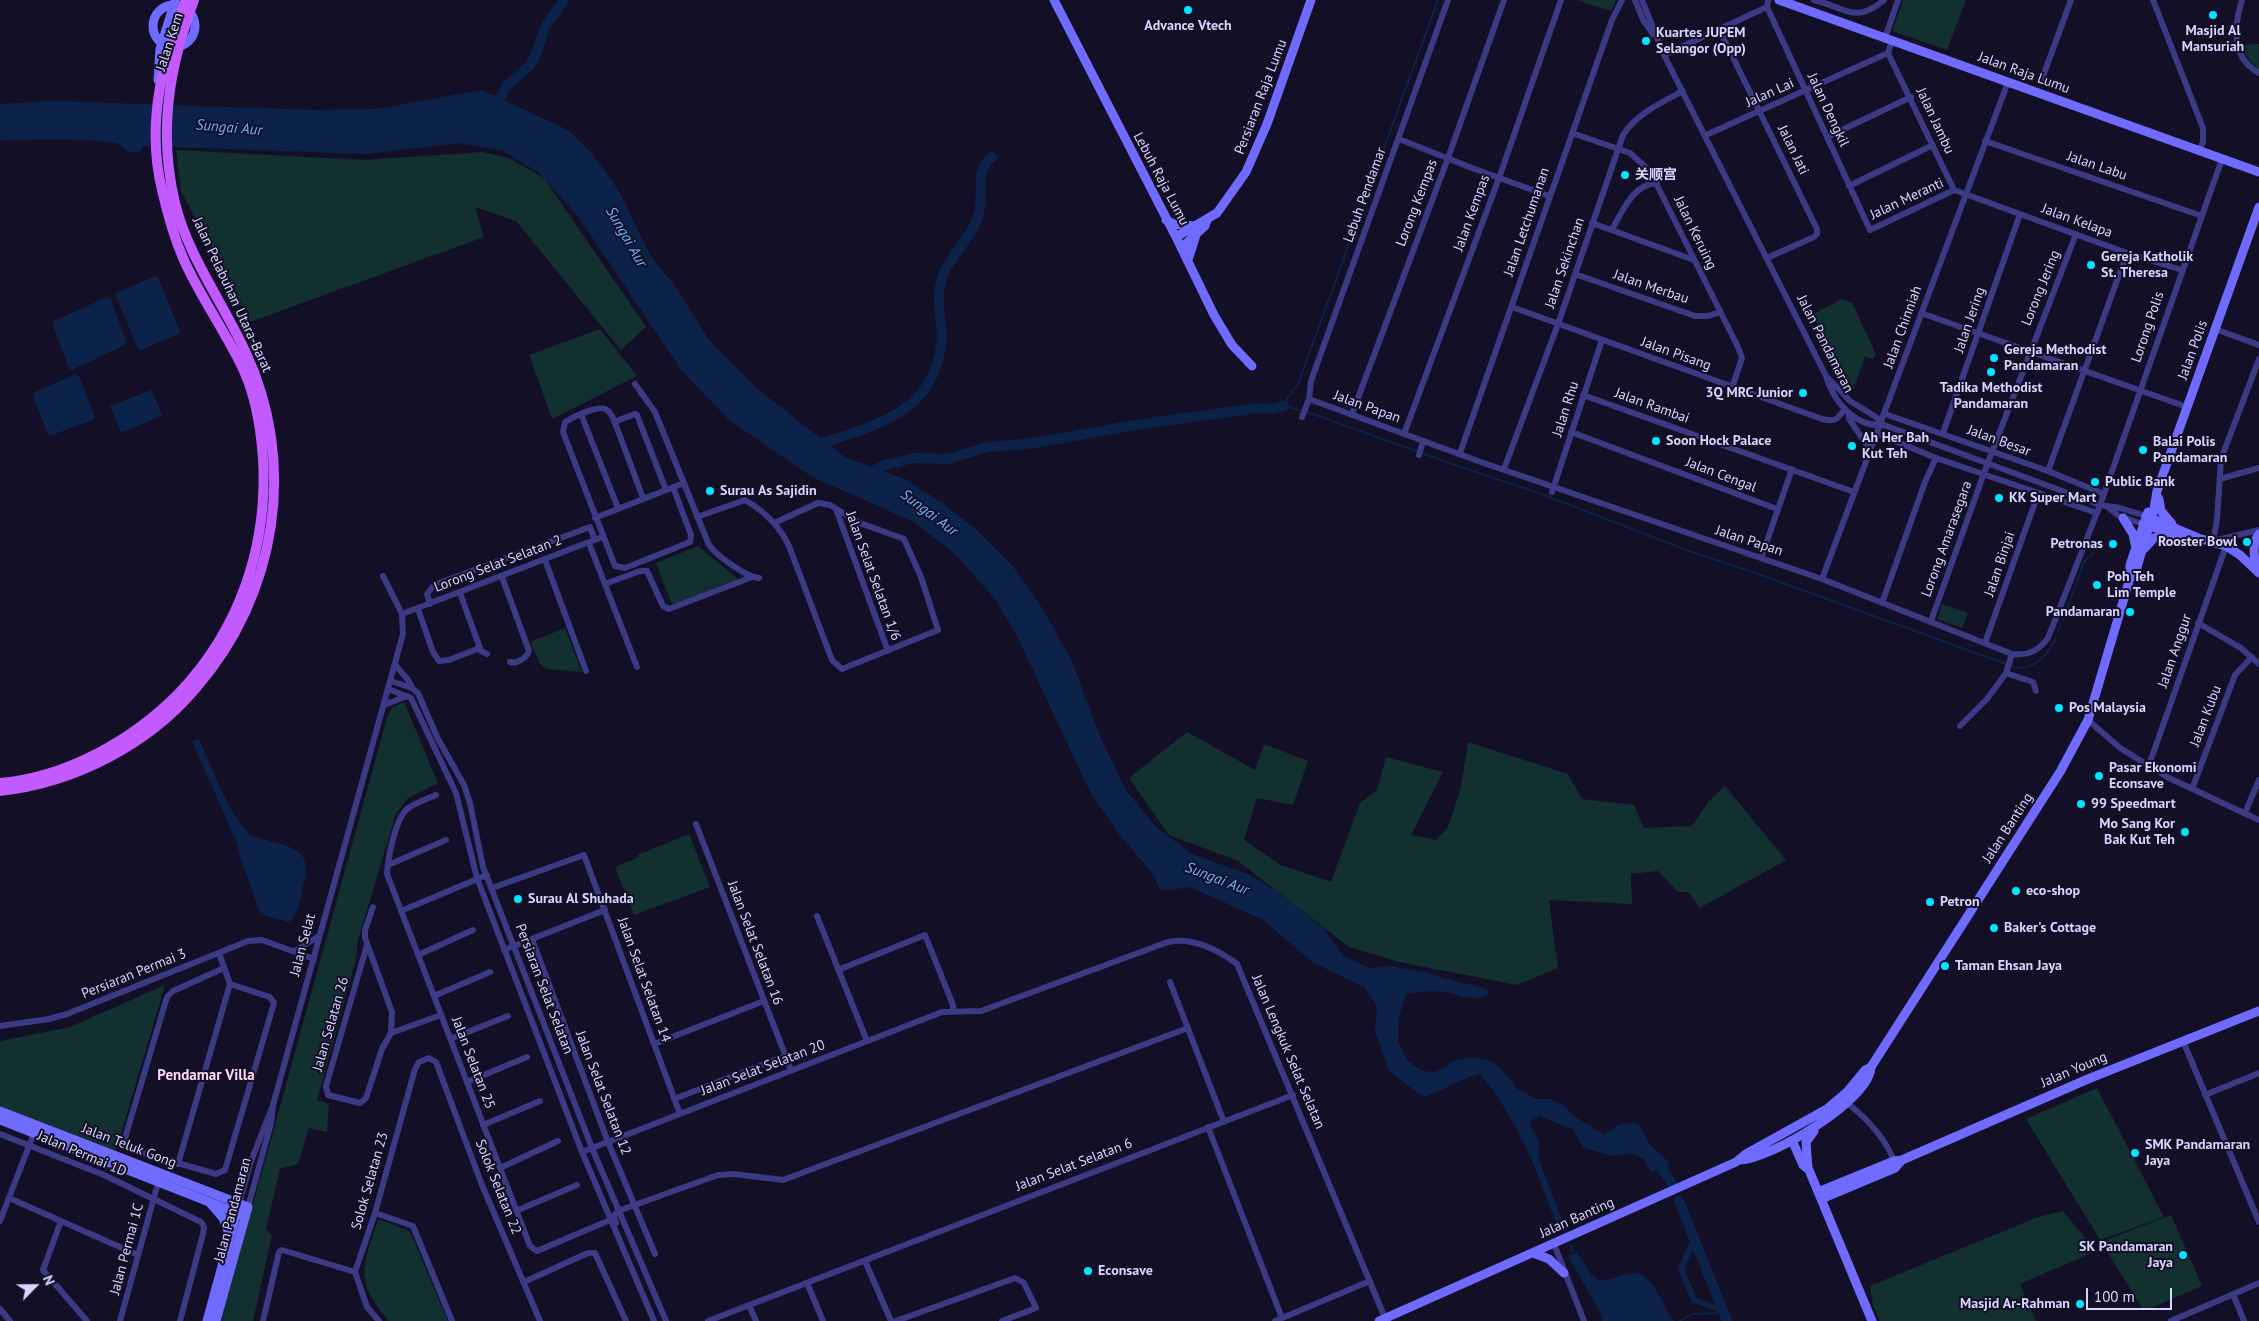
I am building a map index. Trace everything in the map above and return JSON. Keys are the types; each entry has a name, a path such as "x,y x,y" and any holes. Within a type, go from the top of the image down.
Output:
{"main road":[{"name":"Jalan Kem","path":"190,13 197,0"},
{"name":"Jalan Pelabuhan Utara-Barat","path":"163,90 197,0"},
{"name":"Lebuh Raja Lumu","path":"1054,0 1227,338 1252,366"},
{"name":"Persiaran Raja Lumu","path":"1195,230 1205,226 1207,220 1222,207 1254,157 1311,0"},
{"name":"Jalan Raja Lumu","path":"1779,0 2259,172"},
{"name":"Jalan Pelabuhan Utara-Barat","path":"0,791 42,784 94,764 131,744 186,700 223,654 252,600 264,561 268,517 275,474 271,433 263,397 244,349 196,259 176,206 169,170 163,64 180,1"},
{"path":"180,1 190,13 195,26 194,33 186,44 173,47 160,43 153,32 154,20 160,10 180,1"},
{"path":"2240,166 2259,163"},
{"name":"Jalan Polis","path":"2147,521 2259,207"},
{"path":"1166,220 1195,230"},
{"path":"1176,237 1195,230"},
{"path":"1181,248 1195,230"},
{"path":"1188,260 1195,230"},
{"path":"2157,491 2164,518 2175,531"},
{"path":"2120,516 2134,534 2139,549 2154,538 2175,531"},
{"name":"Jalan Pelabuhan Utara-Barat","path":"0,783 26,778 80,762 133,732 170,702 209,657 237,609 253,567 268,517"},
{"path":"2147,521 2175,531 2186,538 2198,538 2226,546 2240,555 2258,572"},
{"name":"Jalan Banting","path":"1382,1320 1740,1160 1746,1154 1783,1133 1821,1119 1846,1102 1871,1073 1871,1067 2060,772 2088,720 2130,578 2136,571 2139,549 2147,521"},
{"path":"2258,572 2254,548 2259,534"},
{"name":"Jalan Young","path":"1819,1196 1895,1168 1898,1160 2088,1079 2259,1011"},
{"path":"1806,1166 1806,1142 1821,1119 1865,1070 1871,1067"},
{"name":"Jalan Teluk Gong","path":"0,1111 242,1210"},
{"path":"1740,1160 1751,1160 1776,1149 1821,1119"},
{"name":"Jalan Teluk Gong","path":"0,1120 209,1202 242,1210"},
{"path":"1766,1144 1787,1136 1794,1138"},
{"path":"1794,1138 1872,1321"},
{"path":"1776,1149 1790,1150 1806,1166"},
{"path":"209,1202 223,1218 230,1236"},
{"path":"206,1321 230,1236 242,1210"},
{"name":"Jalan Pandamaran","path":"216,1321 242,1210"},
{"path":"1533,1253 1549,1259 1564,1273"}],"street":[{"name":"Lebuh Pendamar","path":"1302,417 1309,399 1312,381 1448,0"},
{"name":"Lorong Kempas","path":"1352,414 1448,158 1504,0"},
{"name":"Jalan Kempas","path":"1404,434 1499,178 1561,0"},
{"name":"Jalan Letchumanan","path":"1460,453 1549,196 1612,20 1622,0"},
{"path":"1635,0 1643,20 1658,41"},
{"name":"Jalan Pandamaran","path":"1642,0 1664,55 1826,376 1831,392 1847,411 1872,425 1882,425 2100,505 2109,508 2120,508 2147,521"},
{"path":"1814,0 1824,1 1848,12 1864,13 1884,0"},
{"path":"1888,53 1888,39 1898,0"},
{"path":"2042,79 2072,0"},
{"path":"2153,0 2203,128 2203,142 2199,151"},
{"path":"2242,0 2236,25 2238,47 2251,68 2259,73"},
{"path":"1664,55 1767,4"},
{"name":"Jalan Dengkil","path":"1767,4 1870,230"},
{"name":"Jalan Jati","path":"1719,29 1816,229 1814,236 1767,258"},
{"name":"Jalan Lai","path":"1706,135 1888,53"},
{"name":"Jalan Jambu","path":"1888,53 1954,190"},
{"name":"Jalan Chinniah","path":"1822,579 1854,492 1882,425 1921,313 2008,82"},
{"name":"Jalan Sekinchan","path":"1504,469 1558,324 1627,128 1661,102 1683,91"},
{"path":"1827,137 1911,98"},
{"name":"Jalan Keruing","path":"1572,133 1638,159 1650,170 1742,358 1732,388"},
{"path":"1399,139 1549,196"},
{"name":"Jalan Labu","path":"1985,141 2202,216"},
{"path":"1849,186 1933,145"},
{"name":"Lorong Polis","path":"2097,513 2222,159"},
{"path":"1612,229 1629,200 1640,188 1645,184 1657,182"},
{"path":"1954,190 1965,194"},
{"name":"Jalan Meranti","path":"1870,230 1954,190"},
{"name":"Jalan Kelapa","path":"1965,194 2126,253 2182,270"},
{"name":"Jalan Jering","path":"1943,434 2020,214"},
{"path":"1592,223 1694,260"},
{"name":"Lorong Jering","path":"1987,465 2076,234"},
{"path":"2048,471 2126,253"},
{"name":"Jalan Merbau","path":"1575,274 1695,316 1708,316 1720,312"},
{"name":"Jalan Pisang","path":"1512,307 1732,388 1832,422 1847,411"},
{"path":"1921,313 2187,407"},
{"path":"2215,329 2259,345"},
{"name":"Jalan Rhu","path":"1552,489 1602,340"},
{"path":"2259,359 2221,459 2213,541 2259,530"},
{"path":"1826,376 1850,400 1876,417 1882,425"},
{"path":"635,384 655,412 697,517 713,550 752,577 759,578"},
{"name":"Jalan Rambai","path":"1583,395 1854,492"},
{"name":"Jalan Papan","path":"1309,399 1404,434 1422,444 1460,453 1552,489 1822,579 1985,643 2011,657"},
{"path":"614,422 635,414 638,415 691,535 690,542 621,569 615,566 602,537 563,432 565,422 581,414 602,408 608,410 643,498"},
{"path":"1847,411 1849,419 1871,451"},
{"path":"581,414 618,508"},
{"name":"Jalan Besar","path":"1885,414 2048,471 2104,494"},
{"name":"Jalan Cengal","path":"1571,432 1778,509"},
{"path":"1878,434 1936,458 2097,513 2048,638 2042,646 2032,652 2011,657 2006,671 1987,699 1960,726"},
{"path":"1419,455 1422,444"},
{"path":"1882,603 1925,482 1936,458"},
{"name":"Lorong Amarasegara","path":"1931,621 1987,465"},
{"path":"2220,480 2259,468"},
{"path":"1761,558 1792,469"},
{"path":"595,518 684,483"},
{"name":"Jalan Binjai","path":"1985,643 2038,494"},
{"path":"697,517 745,500 774,523 790,546 832,660 839,667 848,668 938,630 921,577 904,539 860,523 830,505 818,502 774,523"},
{"path":"2109,508 2120,516 2147,521"},
{"name":"Jalan Selat Selatan 1/6","path":"836,509 888,651"},
{"path":"430,604 427,594 430,587 434,585 590,527 592,542 606,584 637,667"},
{"name":"Lorong Selat Selatan 2","path":"402,614 602,537"},
{"name":"Jalan Anggur","path":"2149,765 2226,546"},
{"path":"545,560 586,670"},
{"path":"606,584 640,571 647,571 663,606 669,609 752,577"},
{"name":"Jalan Selat","path":"273,1105 403,634 402,614 383,576"},
{"path":"502,577 529,651 526,656 514,663 510,662"},
{"path":"460,593 480,648 483,654 487,654"},
{"path":"418,609 439,661 449,660 480,648"},
{"path":"2198,623 2241,648 2259,664"},
{"name":"Jalan Kubu","path":"2192,789 2235,675 2252,657"},
{"name":"Persiaran Selat Selatan","path":"395,664 421,698 437,737 464,785 470,803 486,875 592,1148 666,1321"},
{"path":"2006,671 2032,682 2036,691"},
{"path":"391,681 412,688"},
{"path":"388,689 408,696"},
{"path":"384,705 408,696"},
{"name":"Persiaran Selat Selatan","path":"408,696 413,702 460,801 477,878 582,1152 654,1321"},
{"path":"2088,720 2120,748 2149,765 2192,789 2259,820"},
{"path":"2245,813 2259,780"},
{"name":"Jalan Selatan 25","path":"436,795 409,807 403,813 394,836 387,874 530,1246 537,1251 610,1220"},
{"name":"Jalan Selat Selatan 16","path":"696,824 791,1070"},
{"path":"388,865 446,840"},
{"name":"Jalan Selat Selatan 14","path":"492,888 584,855 680,1114"},
{"path":"402,911 486,875"},
{"path":"373,907 364,930 367,945 392,1012 391,1033 442,1015"},
{"path":"504,950 605,910"},
{"path":"817,916 867,1041"},
{"path":"418,955 473,930"},
{"path":"295,951 320,935"},
{"path":"838,970 926,935 953,1005 953,1011"},
{"name":"Persiaran Permai 3","path":"0,1026 49,1019 67,1014 256,939 314,959"},
{"name":"Jalan Selat Selatan 12","path":"532,939 608,1142 655,1254"},
{"name":"Jalan Lengkuk Selat Selatan","path":"953,1011 981,1011 1168,942 1181,939 1222,953 1237,964 1370,1281 1382,1320"},
{"name":"Jalan Selatan 26","path":"367,945 326,1086 328,1095 356,1103 366,1098 382,1049 391,1033"},
{"path":"178,1164 230,984 219,953"},
{"path":"224,968 173,991 167,997 125,1138 130,1148 216,1174 225,1170 274,1001 270,997 230,984"},
{"path":"434,996 490,972"},
{"path":"1170,982 1224,1122"},
{"path":"654,1044 764,1001"},
{"name":"Jalan Selat Selatan 20","path":"582,1152 942,1012 953,1011"},
{"path":"450,1039 508,1016"},
{"path":"620,1242 620,1233 614,1218 614,1213 618,1211 718,1175 734,1174 783,1180 1188,1028"},
{"path":"2182,1041 2258,1217"},
{"path":"674,1099 785,1056"},
{"name":"Solok Selatan 23","path":"355,1272 375,1213 416,1068 419,1062 429,1058 436,1062"},
{"path":"467,1082 526,1058"},
{"name":"Solok Selatan 22","path":"436,1062 482,1185 540,1321"},
{"path":"2205,1095 2258,1076"},
{"path":"1289,1087 1281,1100 1297,1105"},
{"name":"Jalan Selat Selatan 6","path":"708,1321 1293,1095"},
{"path":"483,1125 540,1101"},
{"path":"1846,1102 1869,1124 1898,1160"},
{"name":"Jalan Pandamaran","path":"242,1210 271,1123 273,1105"},
{"path":"1208,1127 1282,1318"},
{"path":"0,1221 34,1133"},
{"name":"Jalan Permai 1D","path":"0,1134 104,1175 201,1222 204,1227 180,1321"},
{"path":"500,1168 558,1141"},
{"name":"Jalan Permai 1C","path":"120,1321 158,1183"},
{"path":"516,1211 577,1185"},
{"path":"9,1198 138,1256"},
{"path":"375,1213 413,1226 452,1321"},
{"path":"61,1221 43,1270 88,1321"},
{"path":"1554,1244 1584,1321"},
{"path":"262,1321 279,1252 282,1250 355,1272 367,1307 379,1321"},
{"path":"524,1282 588,1253 595,1252 626,1321"},
{"path":"865,1261 891,1321"},
{"path":"896,1321 1015,1278 1024,1283 1036,1308 1002,1321"},
{"path":"1274,1321 1370,1281"},
{"path":"807,1283 823,1321"},
{"path":"2171,1321 2259,1283"},
{"path":"2233,1294 2244,1321"},
{"path":"749,1305 756,1321"},
{"path":"0,1309 10,1321"}],"green space":[{"path":"1576,0 1616,0 1611,11"},
{"path":"1903,0 1966,0 1947,50 1892,31"},
{"path":"2259,44 2259,71 2246,56 2242,45"},
{"path":"176,150 364,160 482,152 509,158 544,178 646,327 621,350 516,221 475,207 484,237 250,322 181,191"},
{"path":"1842,299 1852,303 1876,354 1873,359 1865,356 1854,388 1836,366 1813,314"},
{"path":"600,329 637,376 552,419 529,355"},
{"path":"698,546 738,579 672,605 656,563"},
{"path":"1942,604 1968,613 1962,628 1937,619"},
{"path":"565,628 582,672 546,669 540,664 530,642"},
{"path":"404,702 438,783 407,799 396,814 358,940 356,959 317,1100 329,1104 327,1132 309,1128 298,1164 280,1169 266,1229 272,1235 253,1321 221,1321 388,714 393,707"},
{"path":"1187,732 1255,770 1264,744 1308,761 1293,805 1257,798 1244,840 1281,865 1331,882 1360,803 1377,790 1386,757 1443,772 1411,835 1436,840 1448,827 1461,787 1468,742 1568,774 1582,799 1634,805 1644,828 1692,826 1709,801 1725,786 1786,860 1700,908 1688,892 1678,892 1658,871 1631,874 1632,904 1549,900 1558,968 1517,985 1399,962 1349,947 1238,861 1169,835 1129,778"},
{"path":"689,834 710,887 634,915 615,867 639,857 638,855"},
{"path":"165,985 116,1151 0,1106 0,1041 70,1027"},
{"path":"2097,1088 2164,1217 2100,1240 2026,1119"},
{"path":"2063,1211 2096,1251 2020,1284 2036,1321 1880,1321 1873,1306 1870,1286 2038,1217"},
{"path":"2171,1215 2202,1286 2144,1311 2101,1242"},
{"path":"378,1219 410,1231 448,1321 389,1321 378,1307 370,1294 364,1272 368,1249"}],"water":[{"path":"482,90 568,130 593,155 619,191 650,255 676,287 709,340 760,391 845,457 905,479 944,504 979,532 1012,565 1043,609 1071,659 1101,739 1126,790 1155,826 1192,854 1248,874 1280,893 1323,928 1343,956 1369,968 1387,966 1421,971 1484,988 1489,993 1478,998 1437,991 1406,994 1399,1017 1398,1042 1408,1061 1422,1071 1436,1072 1456,1060 1471,1057 1488,1060 1498,1066 1518,1089 1537,1099 1550,1099 1563,1105 1574,1116 1604,1135 1618,1125 1632,1122 1639,1125 1650,1145 1669,1162 1670,1177 1663,1179 1656,1171 1651,1171 1643,1159 1632,1153 1613,1156 1584,1148 1572,1129 1539,1116 1530,1122 1539,1144 1539,1159 1563,1223 1558,1225 1518,1131 1496,1095 1480,1074 1423,1097 1389,1071 1375,1031 1377,1007 1364,987 1312,962 1263,920 1190,887 1171,890 1160,889 1152,873 1119,834 1090,792 1017,636 995,599 955,554 914,522 812,477 729,420 682,371 577,215 539,173 503,151 459,143 367,154 144,146 138,153 133,153 117,144 100,141 57,139 0,141 0,104 55,101 316,110 376,109"},
{"path":"155,276 158,277 180,332 141,350 138,349 116,293"},
{"path":"107,297 111,299 126,341 125,345 72,370 69,369 53,325 54,321"},
{"path":"76,374 79,376 95,417 93,420 52,435 48,434 33,397 35,392"},
{"path":"151,390 162,414 161,416 123,432 120,431 110,406"},
{"path":"199,739 226,799 246,831 253,836 290,847 298,851 303,857 306,864 306,874 295,915 289,922 261,915 239,854 237,843 192,741"},
{"path":"1577,1252 1590,1273 1599,1281 1633,1273 1640,1274 1646,1278 1657,1291 1674,1321 1602,1321 1601,1314 1568,1256"}],"waterway":[{"path":"492,108 508,85 530,65 546,25 564,0"},
{"path":"1438,0 1298,384 1284,406 1310,413 1544,495 1689,551 1750,571 2006,664"},
{"path":"814,446 856,432 896,415 912,403 926,388 936,369 941,345 939,296 942,278 949,262 972,231 976,222 980,206 981,175 986,162 992,157"},
{"path":"866,474 885,465 914,458 948,459 988,447 1035,443 1135,425 1284,406"},
{"path":"2063,620 2084,562 2093,553"},
{"path":"2058,632 2061,624"},
{"path":"2052,645 2056,637"},
{"path":"2010,666 2022,668 2033,665 2050,649"},
{"name":"Sungai Aur","path":"1661,1167 1672,1183"},
{"name":"Sungai Aur","path":"1679,1201 1727,1321"},
{"name":"Sungai Aur","path":"1694,1239 1681,1269 1694,1300 1722,1310"},
{"path":"1571,1245 1573,1251"},
{"path":"1680,1321 1692,1314 1724,1313"}],"place":[{"name":"Advance Vtech","path":"1188,10"},
{"name":"Masjid Al Mansuriah","path":"2213,15"},
{"name":"Kuartes JUPEM Selangor (Opp)","path":"1646,41"},
{"name":"关顺宫","path":"1625,175"},
{"name":"Gereja Katholik St. Theresa","path":"2091,265"},
{"name":"Gereja Methodist Pandamaran","path":"1994,358"},
{"name":"Tadika Methodist Pandamaran","path":"1991,372"},
{"name":"3Q MRC Junior","path":"1803,393"},
{"name":"Soon Hock Palace","path":"1656,441"},
{"name":"Ah Her Bah Kut Teh","path":"1852,446"},
{"name":"Balai Polis Pandamaran","path":"2143,450"},
{"name":"Public Bank","path":"2095,482"},
{"name":"Surau As Sajidin","path":"710,491"},
{"name":"KK Super Mart","path":"1999,498"},
{"name":"Rooster Bowl","path":"2247,542"},
{"name":"Petronas","path":"2113,544"},
{"name":"Poh Teh Lim Temple","path":"2097,585"},
{"name":"Pandamaran","path":"2130,612"},
{"name":"Pos Malaysia","path":"2059,708"},
{"name":"Pasar Ekonomi Econsave","path":"2099,776"},
{"name":"99 Speedmart","path":"2081,804"},
{"name":"Mo Sang Kor Bak Kut Teh","path":"2185,832"},
{"name":"eco-shop","path":"2016,891"},
{"name":"Surau Al Shuhada","path":"518,899"},
{"name":"Petron","path":"1930,902"},
{"name":"Baker's Cottage","path":"1994,928"},
{"name":"Taman Ehsan Jaya","path":"1945,966"},
{"name":"SMK Pandamaran Jaya","path":"2135,1153"},
{"name":"SK Pandamaran Jaya","path":"2183,1255"},
{"name":"Econsave","path":"1088,1271"},
{"name":"Masjid Ar-Rahman","path":"2080,1304"}],"district":[{"name":"Pendamar Villa","path":"206,1076"}]}
